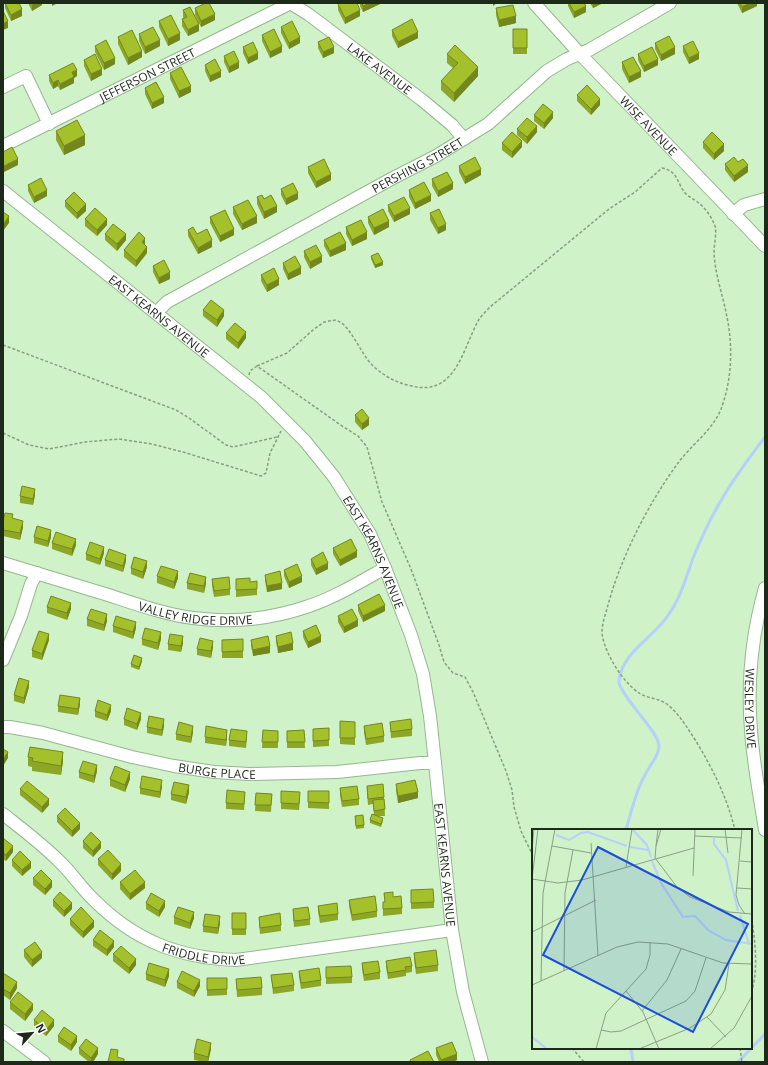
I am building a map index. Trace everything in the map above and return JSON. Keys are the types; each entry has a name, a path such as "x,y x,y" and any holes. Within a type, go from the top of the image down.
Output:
{"street":[{"name":"JEFFERSON STREET","path":"3,146 290,3"},
{"name":"LAKE AVENUE","path":"290,3 308,14 422,100 452,125 464,139"},
{"name":"WISE AVENUE","path":"534,3 580,54 765,246"},
{"name":"PERSHING STREET","path":"156,313 167,302 436,156 488,124 547,71 567,59 589,50 670,3"},
{"path":"3,87 26,76 49,124"},
{"name":"EAST KEARNS AVENUE","path":"3,191 261,397 305,441 334,477 370,534 411,635 423,674 435,763 452,930 463,992 482,1062"},
{"path":"733,214 744,206 765,198"},
{"name":"VALLEY RIDGE DRIVE","path":"3,563 163,611 192,618 217,620 241,620 269,616 308,607 341,593 385,568"},
{"path":"3,660 21,616 31,584 37,573"},
{"name":"WESLEY DRIVE","path":"765,588 759,610 751,661 749,698 752,738 765,830"},
{"name":"BURGE PLACE","path":"3,727 43,733 132,757 174,766 214,772 248,774 336,772 420,763 435,763"},
{"name":"FRIDDLE DRIVE","path":"3,814 60,862 93,900 116,920 152,942 172,951 213,960 236,960 452,930"},
{"path":"3,1031 44,1062"}],"path":[{"path":"248,378 250,371 257,366 286,354 312,330 324,322 336,320 346,326 371,363 384,376 399,383 417,388 437,386 449,377 456,367 479,319 490,307 609,209 635,192 654,173 662,168 670,170 687,195 699,203 710,214 715,228 714,252 728,319 731,352 729,379 721,410 711,426 678,463 652,503 627,551 615,582 602,625 603,639 616,668 626,681 640,693 666,703 682,720 718,782 730,810 735,829"},
{"path":"3,345 176,410 226,445 233,447 277,436"},
{"path":"257,366 358,436 367,447 382,502 411,569 444,662 453,673 465,677 473,692 506,771 512,790 514,807 521,831 532,854"},
{"path":"3,433 29,445 49,449 85,442 119,440 152,444 261,476 266,473 270,453 281,430"},
{"path":"752,921 754,932 755,980 752,990"},
{"path":"573,1049 584,1062"},
{"path":"740,1049 742,1062"}],"building":[{"path":"5,3 19,3 22,9 11,15"},
{"path":"209,3 215,14 201,21 195,8"},
{"path":"357,3 360,10 345,18 338,4"},
{"path":"362,3 370,3 363,6"},
{"path":"569,3 584,3 586,6 574,12"},
{"path":"740,3 750,3 742,7"},
{"path":"513,5 516,16 499,20 496,8"},
{"path":"190,7 199,24 188,30 182,19 187,17 183,10"},
{"path":"3,11 8,21 3,24"},
{"path":"171,15 180,33 168,39 159,21"},
{"path":"412,19 418,32 398,42 392,30"},
{"path":"292,21 300,37 289,43 281,27"},
{"path":"153,27 160,40 145,47 139,34"},
{"path":"274,29 282,46 270,52 262,35"},
{"path":"513,29 527,29 527,48 513,48"},
{"path":"132,30 142,51 128,58 118,37"},
{"path":"669,36 675,47 661,55 655,43"},
{"path":"329,37 334,47 323,52 318,42"},
{"path":"106,40 115,58 104,63 95,46"},
{"path":"693,41 699,53 689,58 683,46"},
{"path":"253,42 258,53 248,58 243,47"},
{"path":"455,45 478,67 454,93 441,81 458,63 447,54"},
{"path":"652,47 658,59 644,66 638,54"},
{"path":"234,51 239,62 229,67 224,56"},
{"path":"95,54 102,69 91,74 84,60"},
{"path":"633,57 641,71 629,77 622,62"},
{"path":"215,59 221,71 210,76 205,65"},
{"path":"73,63 77,70 72,72 74,77 60,84 58,80 53,83 49,75"},
{"path":"181,67 191,86 179,91 170,73"},
{"path":"156,82 164,97 152,103 145,88"},
{"path":"587,85 600,99 591,109 577,95"},
{"path":"543,104 553,112 544,123 534,115"},
{"path":"527,118 537,126 527,137 517,129"},
{"path":"77,120 85,135 64,146 56,131"},
{"path":"512,132 522,141 512,152 502,143"},
{"path":"712,132 724,144 714,154 703,142"},
{"path":"12,147 18,159 4,166 3,152"},
{"path":"475,157 481,169 465,177 459,166"},
{"path":"734,157 738,162 743,159 748,165 734,176 725,164"},
{"path":"324,159 331,174 316,182 308,167"},
{"path":"447,172 453,183 438,191 432,179"},
{"path":"41,178 47,190 34,197 28,185"},
{"path":"424,182 431,195 415,203 409,190"},
{"path":"293,183 298,193 286,199 281,189"},
{"path":"74,192 86,204 77,213 65,201"},
{"path":"262,195 264,199 271,195 277,206 264,212 257,197"},
{"path":"404,197 410,208 394,216 388,205"},
{"path":"248,200 257,216 242,224 233,207"},
{"path":"95,208 107,219 97,230 85,219"},
{"path":"383,209 389,221 374,228 368,217"},
{"path":"439,209 446,224 438,228 430,213"},
{"path":"225,210 234,229 220,236 210,217"},
{"path":"3,212 9,216 3,225"},
{"path":"361,220 367,232 352,240 346,227"},
{"path":"113,224 126,234 117,244 105,234"},
{"path":"193,227 197,234 207,229 212,240 198,248 188,230"},
{"path":"139,232 145,238 142,242 147,247 136,261 124,250"},
{"path":"340,232 346,243 330,251 324,240"},
{"path":"316,245 322,256 310,262 304,251"},
{"path":"378,253 383,262 375,265 371,256"},
{"path":"295,256 301,267 288,274 283,263"},
{"path":"164,260 170,272 159,278 153,266"},
{"path":"274,268 279,279 267,285 261,275"},
{"path":"211,300 224,310 217,320 203,310"},
{"path":"235,323 246,332 238,343 226,333"},
{"path":"362,409 369,418 362,424 355,415"},
{"path":"22,486 35,489 33,499 20,496"},
{"path":"5,513 13,514 12,518 23,521 20,533 3,530"},
{"path":"37,526 51,530 48,541 34,537"},
{"path":"56,532 76,539 72,549 52,543"},
{"path":"351,539 357,551 340,560 333,548"},
{"path":"90,542 104,547 100,559 86,554"},
{"path":"109,549 126,555 123,566 105,560"},
{"path":"323,552 328,563 316,569 311,559"},
{"path":"134,557 147,561 143,572 131,568"},
{"path":"297,564 302,576 289,582 284,570"},
{"path":"161,566 178,571 174,582 157,576"},
{"path":"280,571 282,583 267,586 265,575"},
{"path":"190,573 206,577 204,586 187,583"},
{"path":"229,577 230,589 214,591 212,579"},
{"path":"250,578 250,582 257,581 257,589 236,590 236,579"},
{"path":"379,594 385,605 363,616 358,605"},
{"path":"51,596 71,603 67,613 47,607"},
{"path":"91,609 107,614 104,625 87,619"},
{"path":"352,609 358,620 344,627 338,616"},
{"path":"116,616 136,622 133,632 113,626"},
{"path":"316,625 321,636 308,642 303,631"},
{"path":"145,628 161,632 158,643 142,639"},
{"path":"39,631 49,634 42,654 32,650"},
{"path":"291,632 293,643 278,647 276,636"},
{"path":"170,634 183,636 181,646 168,644"},
{"path":"268,636 270,646 253,650 251,640"},
{"path":"200,638 213,641 211,651 197,649"},
{"path":"243,639 243,651 222,652 222,640"},
{"path":"134,655 142,658 139,667 131,664"},
{"path":"19,678 29,681 24,698 14,695"},
{"path":"60,695 80,698 78,709 58,706"},
{"path":"98,700 111,705 107,715 95,711"},
{"path":"127,708 141,713 137,724 124,719"},
{"path":"149,716 164,719 162,730 147,727"},
{"path":"411,719 412,729 391,732 390,722"},
{"path":"340,721 355,722 355,738 340,738"},
{"path":"179,722 193,726 191,737 176,734"},
{"path":"382,723 384,736 366,739 364,726"},
{"path":"206,726 227,730 226,740 205,737"},
{"path":"329,728 329,740 313,741 313,729"},
{"path":"231,729 247,731 246,742 229,740"},
{"path":"263,730 278,731 278,742 262,742"},
{"path":"304,730 305,742 287,742 287,731"},
{"path":"30,747 63,752 61,766 32,761 33,758 28,757"},
{"path":"3,749 8,752 3,760"},
{"path":"83,761 97,765 94,776 79,772"},
{"path":"115,766 130,772 125,785 110,779"},
{"path":"142,776 162,780 160,792 140,788"},
{"path":"415,780 418,792 398,796 396,784"},
{"path":"27,781 49,799 42,807 20,789"},
{"path":"174,782 189,785 186,797 171,794"},
{"path":"383,784 384,797 368,799 367,786"},
{"path":"357,786 359,799 342,801 340,788"},
{"path":"227,790 245,792 244,804 226,803"},
{"path":"281,791 300,792 299,804 281,803"},
{"path":"308,791 329,791 329,803 308,802"},
{"path":"256,793 272,794 271,805 255,805"},
{"path":"384,799 385,809 374,811 373,800"},
{"path":"65,808 80,823 72,831 57,816"},
{"path":"372,814 383,818 381,824 370,820"},
{"path":"363,815 364,825 356,826 355,816"},
{"path":"91,832 101,842 93,851 83,841"},
{"path":"3,838 13,846 6,855 3,853"},
{"path":"108,850 121,864 112,874 98,859"},
{"path":"20,851 31,862 22,870 12,860"},
{"path":"41,870 52,881 45,889 33,878"},
{"path":"135,870 145,882 130,894 120,882"},
{"path":"433,889 434,902 411,903 411,890"},
{"path":"60,892 72,903 64,911 53,900"},
{"path":"393,892 393,897 401,896 402,908 383,909 383,902 385,902 384,893"},
{"path":"151,893 165,901 159,911 146,903"},
{"path":"375,896 377,911 352,915 349,900"},
{"path":"337,903 338,914 320,916 318,906"},
{"path":"81,907 94,921 83,932 70,919"},
{"path":"178,907 194,912 190,923 174,917"},
{"path":"308,907 310,919 294,921 293,909"},
{"path":"232,913 246,913 246,929 232,929"},
{"path":"280,913 281,925 260,928 259,917"},
{"path":"205,914 220,916 218,928 203,926"},
{"path":"100,930 114,941 107,950 93,940"},
{"path":"35,942 42,952 32,960 24,950"},
{"path":"121,946 136,959 129,968 113,954"},
{"path":"436,950 438,965 416,968 414,953"},
{"path":"410,957 412,966 405,967 406,970 388,973 386,961"},
{"path":"378,961 380,972 364,975 362,963"},
{"path":"149,963 169,969 165,980 146,974"},
{"path":"351,966 352,977 326,978 326,967"},
{"path":"319,968 321,980 301,983 299,971"},
{"path":"182,971 200,980 194,991 177,982"},
{"path":"3,973 17,982 10,993 3,989"},
{"path":"292,973 294,985 273,988 271,975"},
{"path":"261,977 262,988 237,990 236,979"},
{"path":"207,978 227,978 227,989 207,990"},
{"path":"18,992 33,1004 25,1014 10,1002"},
{"path":"42,1010 54,1020 46,1030 34,1020"},
{"path":"64,1027 77,1036 71,1045 58,1036"},
{"path":"86,1039 98,1048 91,1058 79,1048"},
{"path":"197,1039 211,1043 208,1057 194,1053"},
{"path":"452,1042 457,1054 441,1060 436,1048"},
{"path":"111,1049 118,1050 117,1057 124,1059 124,1062 108,1062"},
{"path":"428,1051 434,1062 411,1062 410,1060"}],"waterway":[{"path":"626,829 638,790 657,755 659,746 654,734 620,686 619,681 622,670 626,661 663,623 674,607 695,553 712,516 735,478 765,437"},
{"path":"752,1047 765,1034"},
{"path":"631,1049 633,1062"},
{"path":"738,1062 751,1049"}]}
